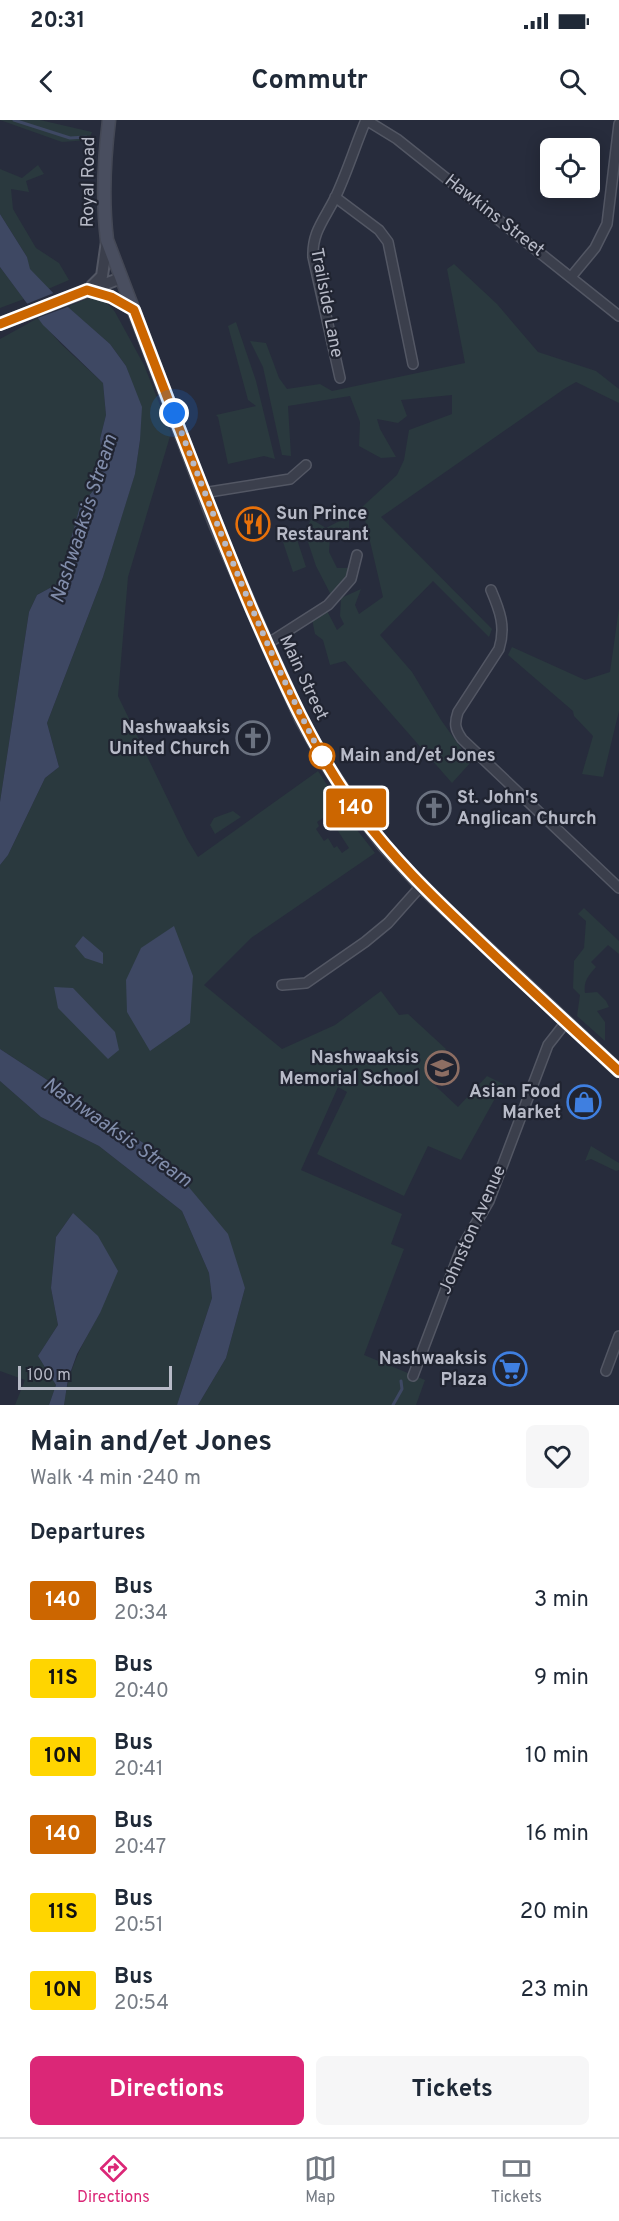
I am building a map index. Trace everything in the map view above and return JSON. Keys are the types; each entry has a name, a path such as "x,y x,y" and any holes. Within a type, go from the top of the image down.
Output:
{"main road":[{"name":"Royal Road","path":"109,120 104,166 103,209 107,240 121,278"},
{"name":"Main Street","path":"121,278 203,493 267,644 302,719 327,765 378,838 421,885 619,1071"}],"street":[{"name":"Trailside Lane","path":"340,378 312,244 317,229 335,197 366,120"},
{"name":"Hawkins Street","path":"366,120 397,139 619,316"},
{"path":"571,277 600,240 607,224 619,124"},
{"path":"335,197 379,230 388,242 413,364"},
{"path":"87,290 98,283 102,276 107,240"},
{"path":"0,324 121,278"},
{"path":"87,290 111,297 134,310"},
{"path":"203,493 290,479 306,465"},
{"path":"267,644 328,605 351,579 357,555"},
{"path":"491,590 502,619 502,640 499,649 458,712 456,730 470,747 619,888"},
{"path":"282,985 306,983 355,949 388,923 421,885"},
{"name":"Johnston Avenue","path":"413,1376 461,1249 489,1201 548,1045 566,1022"},
{"path":"606,1371 619,1336"}],"shaded area":[{"path":"0,120 40,120 92,132 89,140 62,142"},
{"path":"38,165 44,174 26,181 29,192 11,189 13,209 36,248 59,263 69,280 48,289 29,269 27,257 0,214 0,169 22,178"},
{"path":"454,264 497,304 538,352 596,371 619,389 619,403 576,382 381,517 492,629 489,637 433,581 380,635 412,672 441,720 471,762 452,783 345,661 330,665 323,640 315,634 312,619 326,609 337,630 344,624 340,616 341,598 361,589 355,605 359,614 383,597 362,507 397,475 404,460 409,430 452,414 452,395 401,400 407,416 398,423 377,419 396,457 381,458 359,446 360,422 350,396 288,406 291,456 282,455 263,367 250,341 266,343 279,378 287,389 320,384 332,391 465,363 447,269"},
{"path":"0,267 24,299 0,308"},
{"path":"89,298 104,302 115,312 144,365 171,433 128,577 118,696 187,839 198,857 318,771 354,826 375,853 251,938 204,985 282,1049 335,1025 381,991 399,1015 408,1014 446,1049 443,1052 446,1055 426,1077 458,1107 487,1076 503,1084 461,1160 428,1146 404,1196 317,1154 347,1092 338,1087 301,1170 402,1214 391,1244 404,1249 364,1355 425,1380 416,1405 198,1405 226,1358 245,1288 148,1146 0,1049 0,865 8,855 45,778 59,767 47,723 103,577 135,473 140,440 133,386 126,366 110,344 67,307","holes":["327,815 335,827 338,825 341,828 338,831 349,848 342,853 337,846 334,848 328,838 324,841 316,829 319,826 317,822"]},
{"path":"38,318 61,344 103,383 106,415 100,439 102,457 99,476 93,491 80,506 59,583 37,595 29,612 0,802 0,339"},
{"path":"236,322 256,381 275,459 264,456 228,464 216,415 256,406 248,400 228,326"},
{"path":"349,516 349,532 330,537 329,552 337,568 348,568 346,580 331,595 316,566 305,533 311,519 326,528"},
{"path":"293,527 306,567 293,572 283,542"},
{"path":"619,608 619,711 603,777 582,774 593,736 574,716 573,711 508,655 512,647 585,680 610,672"},
{"path":"233,811 241,817 215,834 210,825 214,818"},
{"path":"584,908 619,941 619,954 608,945 591,962 596,967 585,985 585,993 597,992 609,1007 597,1011 605,1022 605,1041 577,1016 580,995 573,988 574,961 584,948 586,921 578,914"},
{"path":"0,1081 41,1117 99,1146 182,1211 209,1273 212,1298 177,1405 64,1405 69,1379 77,1357 100,1313 73,1213 56,1237 51,1288 58,1325 38,1356 56,1385 49,1405 15,1405 25,1380 0,1371"},
{"path":"591,1146 619,1163 619,1170 616,1171 591,1159 585,1161"}],"water":[{"name":"Nashwaaksis Stream","path":"0,214 27,257 30,269 60,300 110,344 126,366 142,407 135,474 103,577 47,723 59,767 45,778 8,855 0,865 0,802 29,612 37,595 59,583 80,506 93,491 99,476 102,457 100,439 106,415 103,383 43,325 0,267"},
{"path":"174,926 193,976 190,1023 150,1051 127,1012 126,980 141,948"},
{"path":"83,936 103,953 103,964 85,958 75,946"},
{"path":"54,987 73,988 115,1032 119,1050 108,1059 58,1008"},
{"name":"Nashwaaksis Stream","path":"0,1049 148,1146 177,1173 228,1234 245,1288 226,1358 198,1405 177,1405 212,1298 209,1273 182,1211 99,1146 41,1117 0,1081"},
{"path":"73,1213 98,1236 118,1271 100,1313 77,1354 68,1379 64,1405 49,1405 56,1385 38,1356 58,1325 51,1288 56,1237"}],"pier":[{"path":"56,292 70,306 35,319 24,305"}],"waterway":[{"path":"14,120 70,138 86,137"},
{"path":"393,1405 402,1389 401,1381"}],"bus line":[{"name":"140","path":"0,324 87,290 111,297 134,310 215,524 267,644 302,719 327,765 384,846 421,885 619,1071"}],"place":[{"name":"Sun Prince Restaurant","path":"253,524"},
{"name":"Nashwaaksis United Church","path":"253,738"},
{"name":"Main and/et Jones","path":"322,756"},
{"name":"St. John's Anglican Church","path":"434,808"},
{"name":"Nashwaaksis Memorial School","path":"442,1068"},
{"name":"Asian Food Market","path":"584,1102"},
{"name":"Nashwaaksis Plaza","path":"510,1369"}],"route":[{"path":"174,413 215,524 267,644 323,758 322,756"}]}
